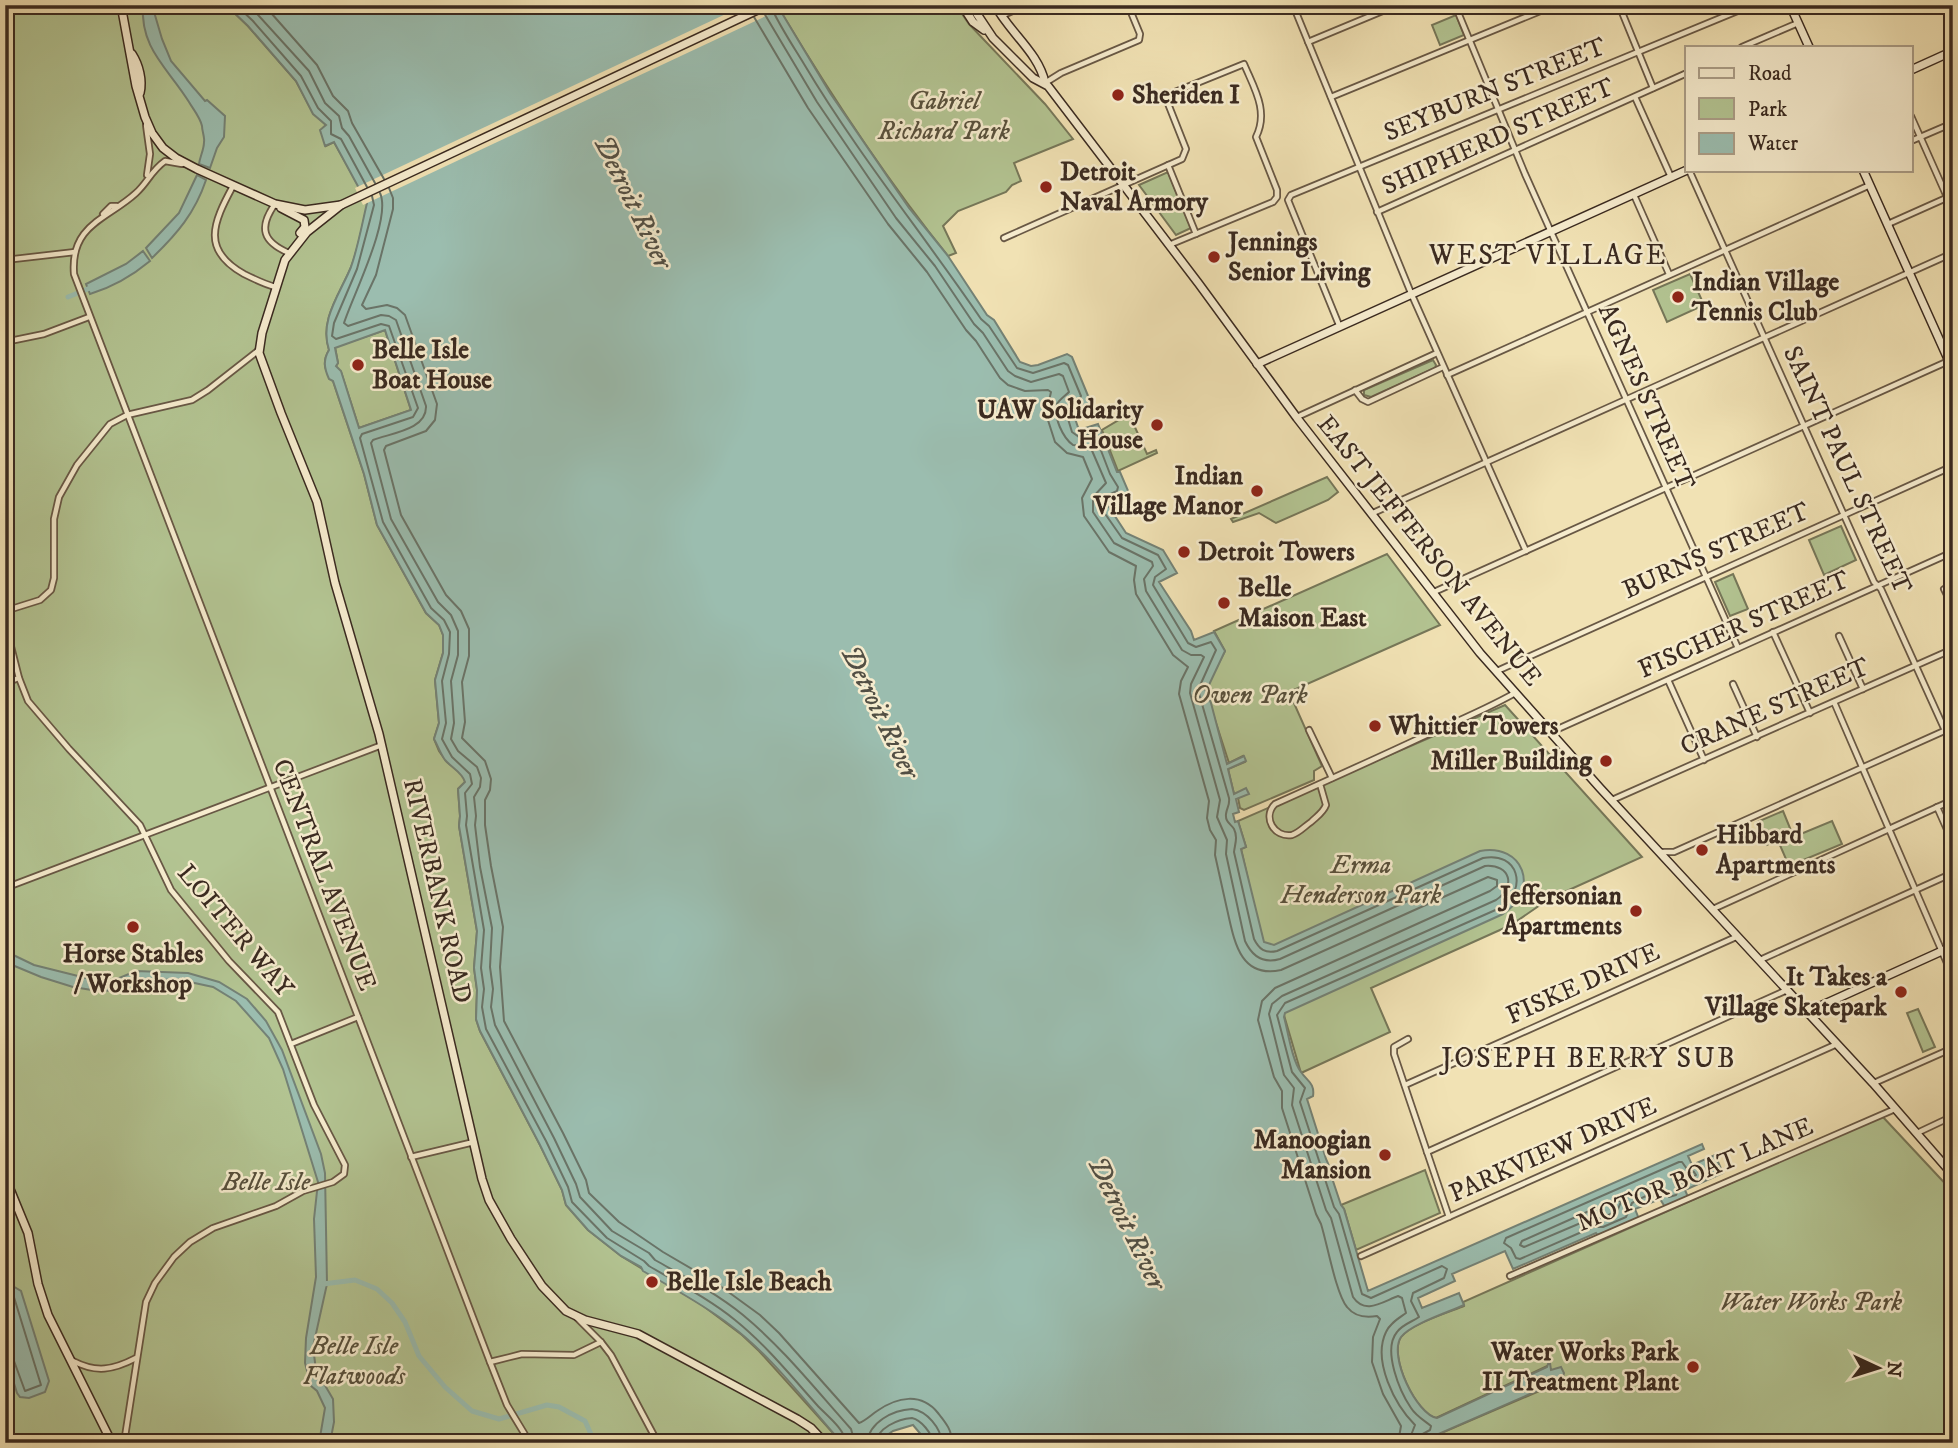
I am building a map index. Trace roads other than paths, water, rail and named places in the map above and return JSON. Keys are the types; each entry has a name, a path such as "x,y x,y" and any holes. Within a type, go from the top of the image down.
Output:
{"street":[{"path":"5,26 9,5"},
{"path":"121,5 142,85 140,93 150,154 145,182"},
{"path":"289,253 307,232 343,204 768,5"},
{"path":"962,5 973,22 989,34"},
{"name":"EAST JEFFERSON AVENUE","path":"971,5 989,34 1033,78 1045,83"},
{"name":"EAST JEFFERSON AVENUE","path":"995,5 1000,16 1042,70 1045,83 1297,418 1496,671 1873,1083 1953,1175"},
{"path":"1000,16 1027,5"},
{"path":"1045,83 1061,73 1138,41 1140,38 1128,5"},
{"path":"1293,5 1411,293 1526,551"},
{"path":"1308,42 1397,5"},
{"name":"AGNES STREET","path":"1455,5 1550,231 1738,648"},
{"path":"1331,97 1555,5"},
{"path":"1619,5 1653,88"},
{"name":"SEYBURN STREET","path":"1339,325 1288,200 1292,195 1752,5"},
{"path":"1790,5 1809,46"},
{"path":"1744,46 1798,23"},
{"path":"1912,70 1953,51"},
{"path":"1004,238 1182,159 1186,154 1185,146 1165,96 1244,64 1261,106 1260,127 1256,137 1277,190 1277,197 1273,202 1169,245"},
{"name":"SHIPHERD STREET","path":"1377,212 1685,74"},
{"path":"1635,97 1671,177"},
{"path":"5,611 40,600 51,590 54,578 54,519 59,498 77,465 113,421 127,415 192,400 259,350 275,287 291,246 304,229 305,222 299,216 197,169 163,148 145,117"},
{"path":"1887,225 1950,196 1912,119"},
{"path":"1912,141 1953,122"},
{"path":"5,260 75,252 85,232 103,215 137,192 151,172 166,161 197,169"},
{"path":"1168,165 1196,234"},
{"path":"1257,364 1685,171"},
{"name":"SAINT PAUL STREET","path":"1689,172 1874,582 1953,748"},
{"path":"1864,172 1951,360 1953,370"},
{"path":"1447,375 1870,185"},
{"path":"233,186 215,231 217,249 232,267 261,283 275,287"},
{"path":"1633,194 1669,274"},
{"path":"275,204 305,209 343,204"},
{"path":"275,204 267,216 265,231 272,244 289,253"},
{"name":"CENTRAL AVENUE","path":"75,252 73,265 89,317 490,1362 507,1405 530,1443"},
{"path":"1373,513 1953,253"},
{"path":"5,342 44,334 89,317"},
{"name":"RIVERBANK ROAD","path":"259,350 276,401 317,502 335,583 382,744 489,1200 510,1239 542,1286 558,1304 576,1318 638,1335 797,1419 825,1443"},
{"path":"1297,418 1437,353"},
{"path":"1433,593 1951,360"},
{"path":"1355,390 1363,401 1368,402 1443,367"},
{"name":"BURNS STREET","path":"1496,671 1953,466"},
{"name":"FISCHER STREET","path":"1550,732 1953,552"},
{"path":"1944,589 1953,607"},
{"name":"LOITER WAY","path":"5,623 19,678 28,701 125,807 145,835 171,890 229,961 274,1005 314,1105 343,1160 344,1174 258,1214 212,1228 184,1247 164,1269 149,1295 136,1359"},
{"path":"1773,632 1810,713"},
{"path":"1839,636 1863,689"},
{"name":"CRANE STREET","path":"1612,800 1953,649"},
{"path":"5,683 19,678"},
{"path":"1668,680 1704,760"},
{"path":"1733,684 1757,737"},
{"path":"1320,783 1326,805 1321,814 1294,834 1276,831 1270,821 1273,806 1320,783 1484,710 1515,693"},
{"path":"1834,702 1953,977"},
{"path":"1660,852 1674,852 1953,727"},
{"path":"1310,730 1332,778"},
{"path":"5,888 382,744"},
{"path":"1713,909 1953,800"},
{"path":"1937,807 1953,843"},
{"path":"1760,960 1953,873"},
{"name":"FISKE DRIVE","path":"1405,1085 1738,936"},
{"path":"1807,1012 1953,946"},
{"path":"1427,1152 1787,990"},
{"path":"291,1044 358,1017"},
{"path":"1408,1039 1394,1050 1449,1217"},
{"name":"PARKVIEW DRIVE","path":"1361,1256 1837,1044"},
{"path":"1873,1083 1953,1048"},
{"name":"MOTOR BOAT LANE","path":"1510,1276 1895,1109"},
{"path":"1917,1133 1953,1116"},
{"path":"411,1157 474,1142"},
{"path":"5,1177 28,1233 45,1307 112,1443"},
{"path":"576,1318 601,1342 621,1371 658,1443"},
{"path":"490,1362 526,1354 574,1355 601,1342"},
{"path":"69,1359 86,1367 102,1370 119,1367 136,1359"},
{"path":"124,1443 136,1359"}],"water":[{"path":"143,5 152,5 171,61 205,101 225,116 224,137 210,168 199,164 204,140 201,123 151,46 143,20"},
{"name":"Detroit River","path":"226,5 777,5 830,93 909,208 948,256 987,315 994,320 1020,362 1031,366 1067,354 1072,357 1091,403 1072,410 1079,430 1098,424 1117,472 1120,472 1129,493 1107,504 1126,533 1163,550 1177,573 1159,582 1194,640 1214,632 1225,651 1205,689 1227,764 1244,756 1246,761 1228,769 1234,794 1246,788 1249,794 1236,799 1239,812 1233,814 1246,847 1241,849 1264,942 1274,945 1480,851 1495,850 1507,854 1522,870 1524,881 1521,892 1515,904 1503,914 1285,1013 1295,1061 1313,1088 1313,1096 1307,1099 1334,1177 1332,1178 1368,1291 1702,1144 1704,1149 1688,1156 1692,1165 1715,1155 1723,1173 1685,1190 1688,1197 1665,1207 1660,1199 1635,1209 1639,1219 1599,1237 1596,1233 1513,1269 1505,1251 1452,1274 1455,1281 1418,1298 1422,1308 1459,1293 1464,1305 1406,1332 1398,1346 1401,1370 1413,1396 1421,1407 1437,1418 1547,1367 1550,1363 1551,1370 1561,1367 1564,1373 1562,1380 1418,1443 928,1443 913,1425 893,1431 883,1438 882,1443 842,1443 775,1366 746,1338 709,1310 621,1256 588,1230 566,1205 562,1190 476,1019 477,990 474,968 477,931 459,826 458,789 465,782 445,760 434,739 439,723 435,680 443,653 443,635 439,625 426,613 377,525 364,474 333,381 329,379 325,368 329,350 329,318 351,267 367,203 334,142 325,146 320,130 326,125 313,114 296,81","holes":["385,330 411,410 359,428 341,371 336,366 338,363 335,348"]},
{"path":"197,175 206,180 191,213 152,258 146,248 179,213"},
{"path":"143,251 150,261 122,280 90,294 86,284 126,264"},
{"path":"5,951 34,965 102,982 112,981 136,971 188,973 219,982 247,999 266,1021 282,1050 321,1154 325,1173 327,1284 313,1347 316,1370 333,1399 334,1422 330,1443 319,1443 325,1408 317,1391 311,1386 305,1363 306,1338 316,1277 314,1219 318,1182 283,1069 269,1038 236,1001 213,987 176,979 149,981 128,990 98,991 73,987 5,962"},
{"path":"11,1285 21,1291 49,1381 45,1392 29,1398 20,1397 17,1393 5,1354 5,1286"}],"waterway":[{"path":"68,297 95,286"},
{"path":"323,1284 355,1280 377,1289 392,1303 405,1322 419,1356 445,1387 472,1411 499,1419 547,1405 559,1407 585,1421 595,1443"}],"place":[{"name":"Sheriden I","path":"1118,95"},
{"name":"Detroit Naval Armory","path":"1046,187"},
{"name":"Jennings Senior Living","path":"1214,257"},
{"name":"Indian Village Tennis Club","path":"1678,297"},
{"name":"Belle Isle Boat House","path":"358,365"},
{"name":"UAW Solidarity House","path":"1157,425"},
{"name":"Indian Village Manor","path":"1257,491"},
{"name":"Detroit Towers","path":"1184,552"},
{"name":"Belle Maison East","path":"1224,603"},
{"name":"Whittier Towers","path":"1375,726"},
{"name":"Miller Building","path":"1606,761"},
{"name":"Hibbard Apartments","path":"1702,850"},
{"name":"Jeffersonian Apartments","path":"1636,911"},
{"name":"Horse Stables / Workshop","path":"133,927"},
{"name":"It Takes a Village Skatepark","path":"1901,992"},
{"name":"Manoogian Mansion","path":"1385,1155"},
{"name":"Belle Isle Beach","path":"652,1282"},
{"name":"Water Works Park II Treatment Plant","path":"1693,1367"}],"district":[{"name":"WEST VILLAGE","path":"1548,255"},
{"name":"JOSEPH BERRY SUB","path":"1589,1058"}],"park label":[{"name":"Gabriel Richard Park","path":"944,116"},
{"name":"Owen Park","path":"1250,695"},
{"name":"Erma Henderson Park","path":"1361,880"},
{"name":"Belle Isle","path":"266,1182"},
{"name":"Water Works Park","path":"1811,1302"},
{"name":"Belle Isle Flatwoods","path":"354,1361"}]}
